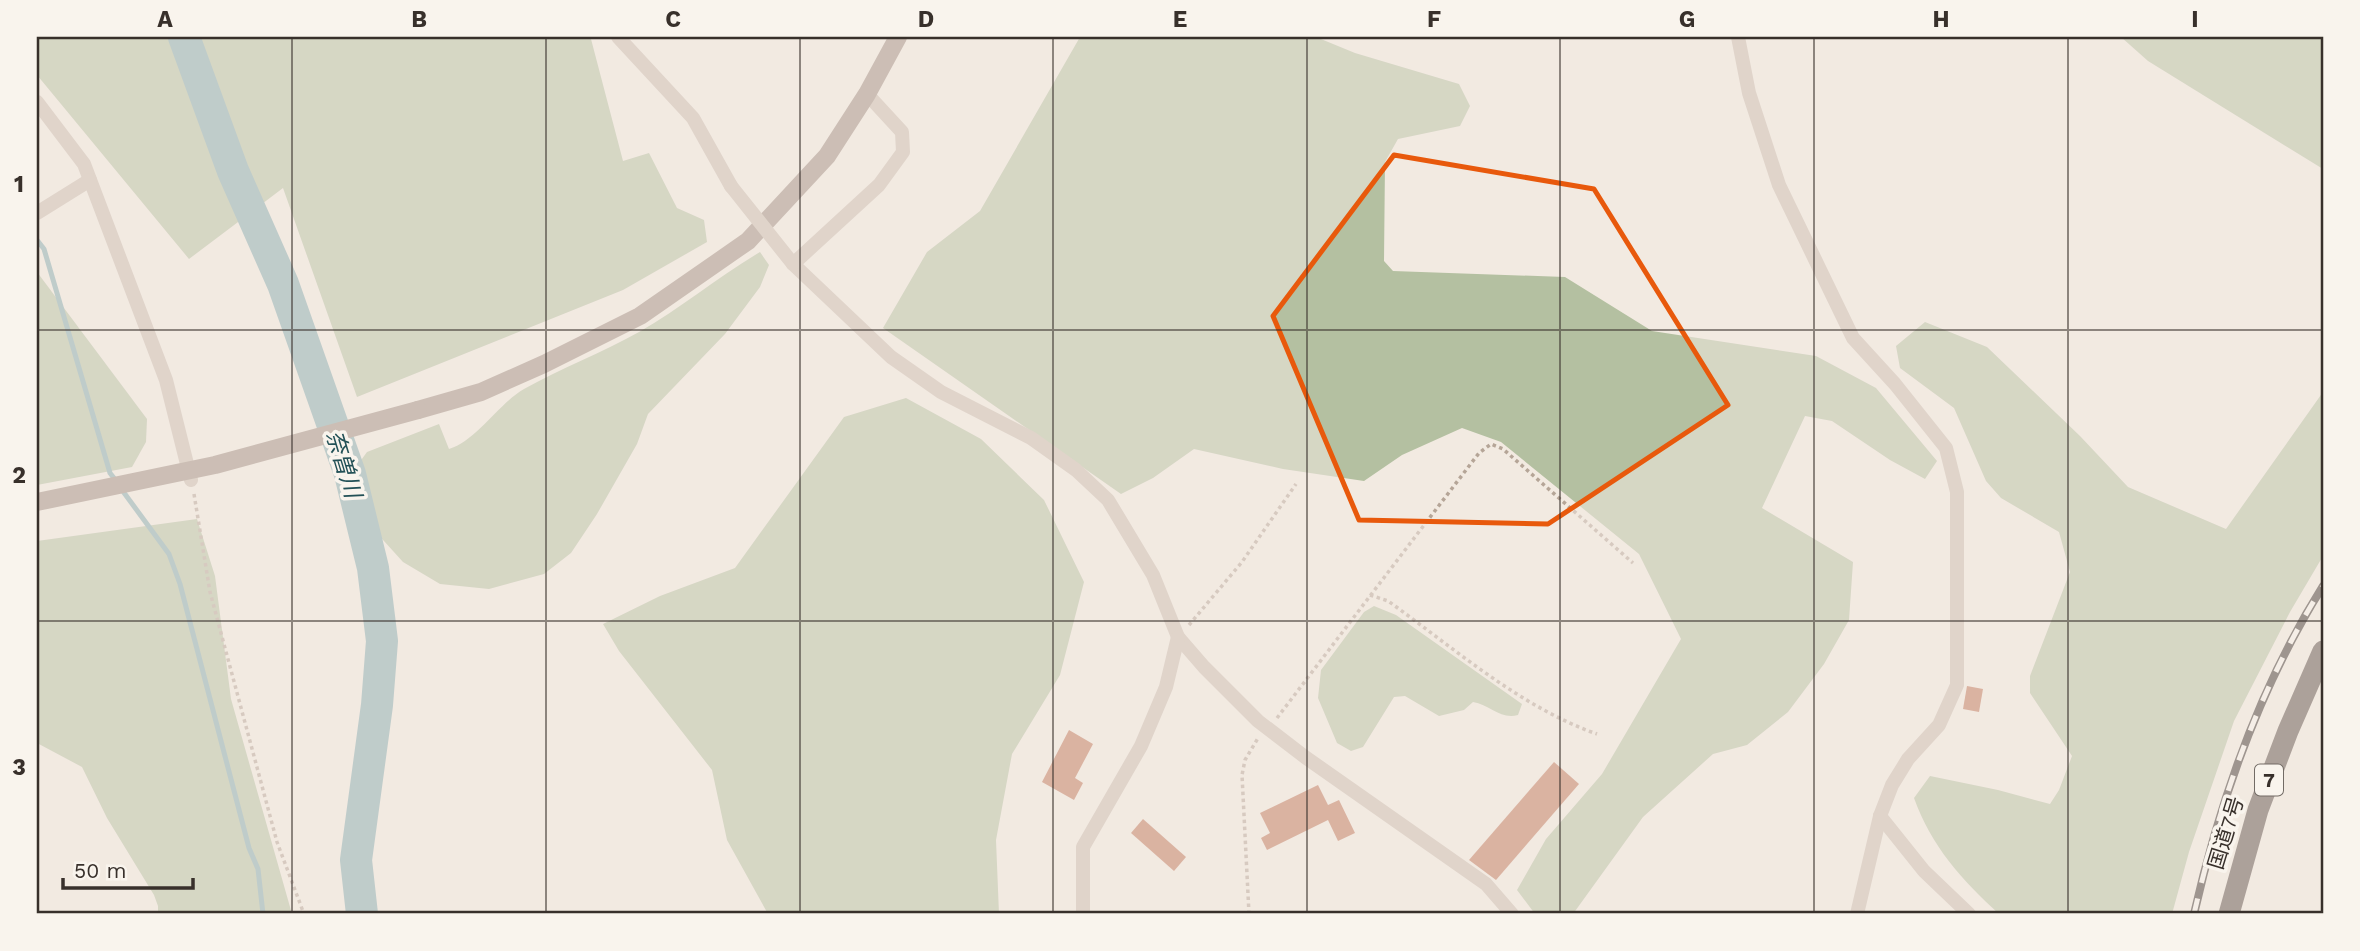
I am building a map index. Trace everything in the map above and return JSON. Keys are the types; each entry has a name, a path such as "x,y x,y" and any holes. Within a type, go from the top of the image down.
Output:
{"highway":[{"name":"国道7号","path":"2229,914 2258,810 2288,730 2323,651"}],"street":[{"path":"618,37 693,118 731,186 793,264 891,357 941,392 1031,438 1076,470 1108,500 1153,575 1178,637 1204,667 1265,726 1486,884 1512,914"},
{"path":"37,502 215,465 481,392 640,316 748,241 827,156 867,94 898,37"},
{"path":"1738,37 1749,93 1779,185 1853,338 1895,384 1946,448 1956,492 1957,685 1939,725 1908,759 1892,785 1880,816 1857,914"},
{"path":"793,264 879,185 903,152 902,132 867,94"},
{"path":"37,102 84,164 166,380 191,480"},
{"path":"37,213 90,180"},
{"path":"1083,914 1083,848 1141,746 1167,687 1178,637"},
{"path":"1880,816 1924,871 1969,914"}],"path":[{"path":"1249,914 1242,775 1245,760 1265,726 1278,718 1479,453 1490,444 1503,449 1633,562"},
{"path":"191,480 201,524 210,592 277,842 304,914"},
{"path":"1178,637 1242,562 1296,484"},
{"path":"1370,595 1388,601 1534,706 1564,723 1597,734"}],"highlighted area":[{"path":"1394,155 1594,189 1728,405 1548,524 1359,520 1273,316"}],"green space":[{"path":"37,37 592,37 623,161 649,153 677,208 704,220 707,242 623,290 357,397 283,188 189,259 37,75"},
{"path":"1080,37 1316,37 1355,53 1459,84 1470,106 1460,126 1398,139 1385,162 1384,261 1393,271 1565,277 1652,331 1816,356 1876,388 1937,461 1925,479 1890,460 1832,421 1805,416 1762,508 1853,562 1849,620 1824,664 1788,712 1747,745 1713,754 1643,817 1573,914 1535,914 1517,890 1546,839 1602,774 1681,639 1639,554 1501,442 1462,428 1402,455 1364,481 1283,469 1194,449 1153,478 1121,494 883,328 927,252 980,211"},
{"path":"2121,37 2323,37 2323,169 2148,61"},
{"path":"760,252 769,265 760,287 725,334 648,414 637,444 597,514 571,553 544,574 489,589 440,584 403,562 374,530 359,463 367,452 439,424 449,449 459,445 524,389 639,332"},
{"path":"37,272 147,419 146,442 132,467 37,485"},
{"path":"1925,322 1987,347 2080,436 2128,487 2226,529 2323,392 2323,556 2290,612 2234,721 2189,852 2172,914 1999,914 1949,861 1921,815 1914,798 1930,776 2050,804 2059,790 2072,756 2030,693 2030,676 2070,572 2059,532 2001,498 1986,481 1954,408 1900,368 1896,346"},
{"path":"906,398 981,439 1044,500 1084,582 1060,675 1012,754 996,840 999,914 768,914 727,840 712,770 619,651 603,624 660,596 735,568 844,417"},
{"path":"197,519 215,576 231,699 292,914 158,914 154,895 107,818 82,767 37,743 37,541"},
{"path":"1374,606 1396,615 1522,704 1518,715 1506,716 1473,702 1464,710 1439,716 1405,696 1394,697 1363,747 1351,751 1337,743 1318,698 1321,670 1364,612"}],"building":[{"path":"1967,686 1983,689 1979,712 1963,709"},
{"path":"1069,730 1093,744 1075,778 1083,783 1074,800 1042,782"},
{"path":"1554,762 1579,784 1496,880 1469,860"},
{"path":"1318,785 1328,805 1339,800 1355,833 1338,841 1328,820 1267,850 1261,838 1270,833 1260,813"},
{"path":"1143,819 1186,857 1174,871 1131,833"}],"waterway":[{"name":"奈曽川","path":"184,37 233,171 283,284 350,474 373,568 382,641 377,705 356,860 362,914"},
{"path":"37,240 44,249 110,473 117,482"},
{"path":"122,490 169,554 180,584 249,848 258,869 263,914"}],"railway":[{"path":"2194,914 2216,829 2261,704 2300,624 2323,586"}]}
